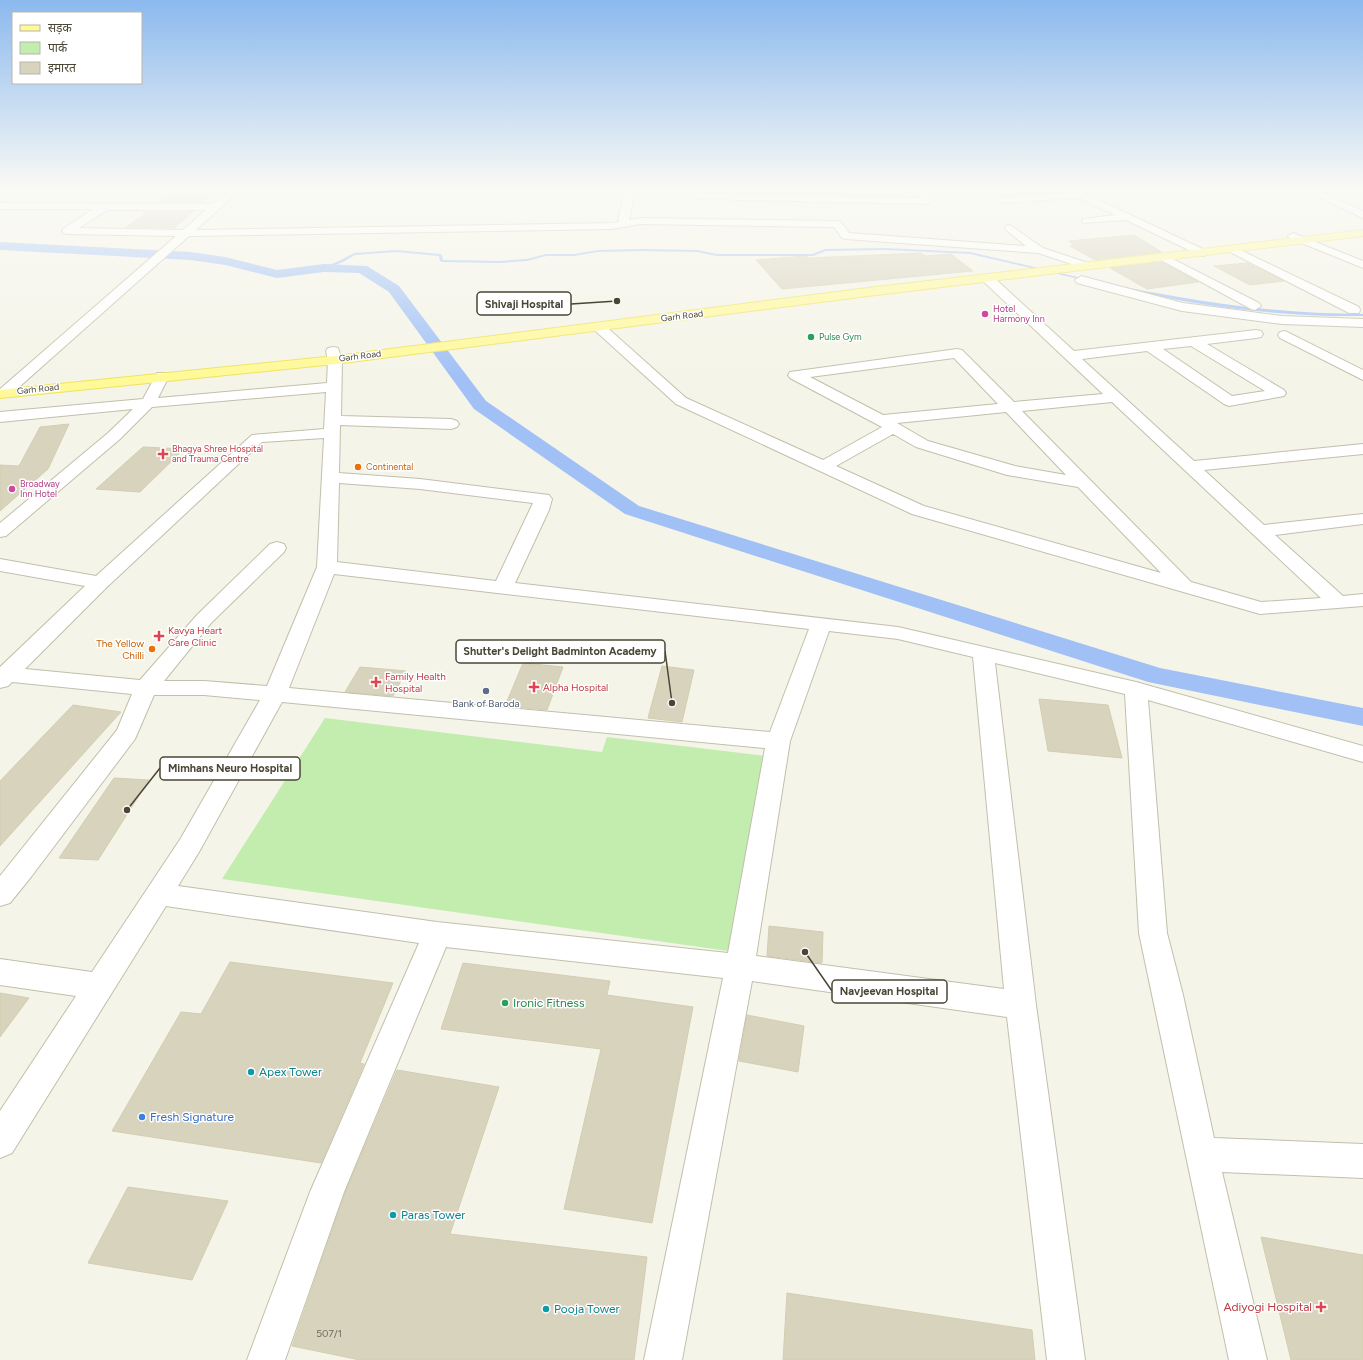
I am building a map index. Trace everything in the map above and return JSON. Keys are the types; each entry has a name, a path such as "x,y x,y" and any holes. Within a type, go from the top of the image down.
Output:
{"main road":[{"name":"Garh Road","path":"1,390 162,376 413,347 1023,271 1068,264 1193,251"},
{"name":"Garh Road","path":"1068,264 1087,266 1195,251"},
{"name":"Garh Road","path":"472,339 597,326 697,311"},
{"name":"Garh Road","path":"1,390 17,383 334,356"}],"street":[{"path":"17,383 164,251"},
{"path":"1042,251 1068,264"},
{"path":"1235,251 1354,310"},
{"path":"1330,251 1363,265"},
{"path":"1163,257 1255,306"},
{"path":"984,275 1338,603"},
{"path":"1081,280 1182,307 1282,320 1363,323"},
{"path":"597,326 680,402 918,510 1260,608 1363,600"},
{"path":"1071,356 1256,334"},
{"path":"1285,334 1363,376"},
{"path":"1149,346 1229,401 1279,393 1193,341"},
{"path":"1083,483 1013,471 922,444 888,424 795,375 957,353 1184,587"},
{"path":"0,1141 190,845 275,694 327,567 333,427 334,356"},
{"path":"0,532 114,436 148,403 162,376"},
{"path":"0,417 334,387"},
{"path":"823,467 888,424 1010,407 1115,397"},
{"path":"2,676 100,583 258,438 333,427 451,424"},
{"path":"1190,466 1363,449"},
{"path":"331,477 420,484 543,499 540,510 503,587"},
{"path":"1260,531 1363,519"},
{"path":"0,895 22,869 127,733 146,688 204,619 278,548"},
{"path":"0,565 100,583"},
{"path":"327,567 898,633 1136,689 1363,754"},
{"path":"663,1360 740,967 778,742 821,624"},
{"path":"983,653 1021,1005 1066,1360"},
{"path":"2,676 146,688 204,688 275,694 778,742"},
{"path":"1136,689 1154,933 1201,1154 1248,1360"},
{"path":"159,894 437,934 740,967 1021,1005"},
{"path":"266,1360 327,1192 437,934"},
{"path":"0,972 100,986"},
{"path":"1201,1154 1363,1161"}],"green space":[{"path":"325,718 602,752 607,737 766,756 735,952 222,879"}],"building":[{"path":"1080,251 1162,252 1095,260"},
{"path":"921,253 925,256 951,254 973,271 782,289 756,260 806,256 809,258"},
{"path":"1161,262 1198,282 1147,289 1110,268"},
{"path":"1247,263 1284,281 1250,285 1214,266"},
{"path":"69,424 48,469 0,511 0,465 19,466 40,427"},
{"path":"143,447 184,449 140,492 96,489"},
{"name":"Alpha Hospital","path":"523,663 563,667 547,710 505,706"},
{"path":"662,666 694,670 682,722 648,718"},
{"name":"Family Health Hospital","path":"360,667 406,671 393,696 345,692"},
{"path":"1039,699 1108,705 1122,758 1048,751"},
{"path":"73,705 121,712 0,846 0,781"},
{"path":"114,778 149,780 98,860 59,858"},
{"path":"769,926 823,932 822,963 767,956"},
{"name":"Apex Tower","path":"230,962 393,983 360,1063 364,1064 321,1163 112,1131 181,1012 201,1014"},
{"path":"463,963 610,981 607,995 693,1007 652,1223 564,1209 601,1049 441,1029"},
{"path":"0,993 29,998 0,1037"},
{"path":"747,1015 804,1026 798,1072 739,1061"},
{"path":"397,1070 499,1087 450,1234 647,1257 634,1360 360,1360 292,1346 345,1193"},
{"path":"128,1187 228,1201 192,1280 88,1263"},
{"name":"Adiyogi Hospital","path":"1261,1237 1363,1255 1363,1360 1291,1360"},
{"path":"787,1293 1032,1330 1035,1360 783,1360"}],"waterway":[{"path":"104,251 191,256 225,261 277,274 324,268 362,269 394,289 480,405 632,510 1157,676 1363,717"},
{"path":"324,268 342,261 354,254 389,251"},
{"path":"401,251 440,255 442,261 499,262 527,260 546,255 574,255 595,251"},
{"path":"699,251 717,255 813,255 821,251"},
{"path":"938,251 970,253 1088,280"},
{"path":"1125,288 1184,300 1244,309 1303,314 1363,315"}],"place":[{"name":"Shivaji Hospital","path":"617,301"},
{"name":"Hotel Harmony Inn","path":"985,314"},
{"name":"Pulse Gym","path":"811,337"},
{"name":"Bhagya Shree Hospital and Trauma Centre","path":"163,454"},
{"name":"Continental","path":"358,467"},
{"name":"Broadway Inn Hotel","path":"12,489"},
{"name":"Kavya Heart Care Clinic","path":"159,636"},
{"name":"The Yellow Chilli","path":"152,649"},
{"name":"Family Health Hospital","path":"376,682"},
{"name":"Alpha Hospital","path":"534,687"},
{"name":"Bank of Baroda","path":"486,691"},
{"name":"Shutter's Delight Badminton Academy","path":"672,703"},
{"name":"Mimhans Neuro Hospital","path":"127,810"},
{"name":"Navjeevan Hospital","path":"805,952"},
{"name":"Ironic Fitness","path":"505,1003"},
{"name":"Apex Tower","path":"251,1072"},
{"name":"Fresh Signature","path":"142,1117"},
{"name":"Paras Tower","path":"393,1215"},
{"name":"Adiyogi Hospital","path":"1321,1307"},
{"name":"Pooja Tower","path":"546,1309"}]}
